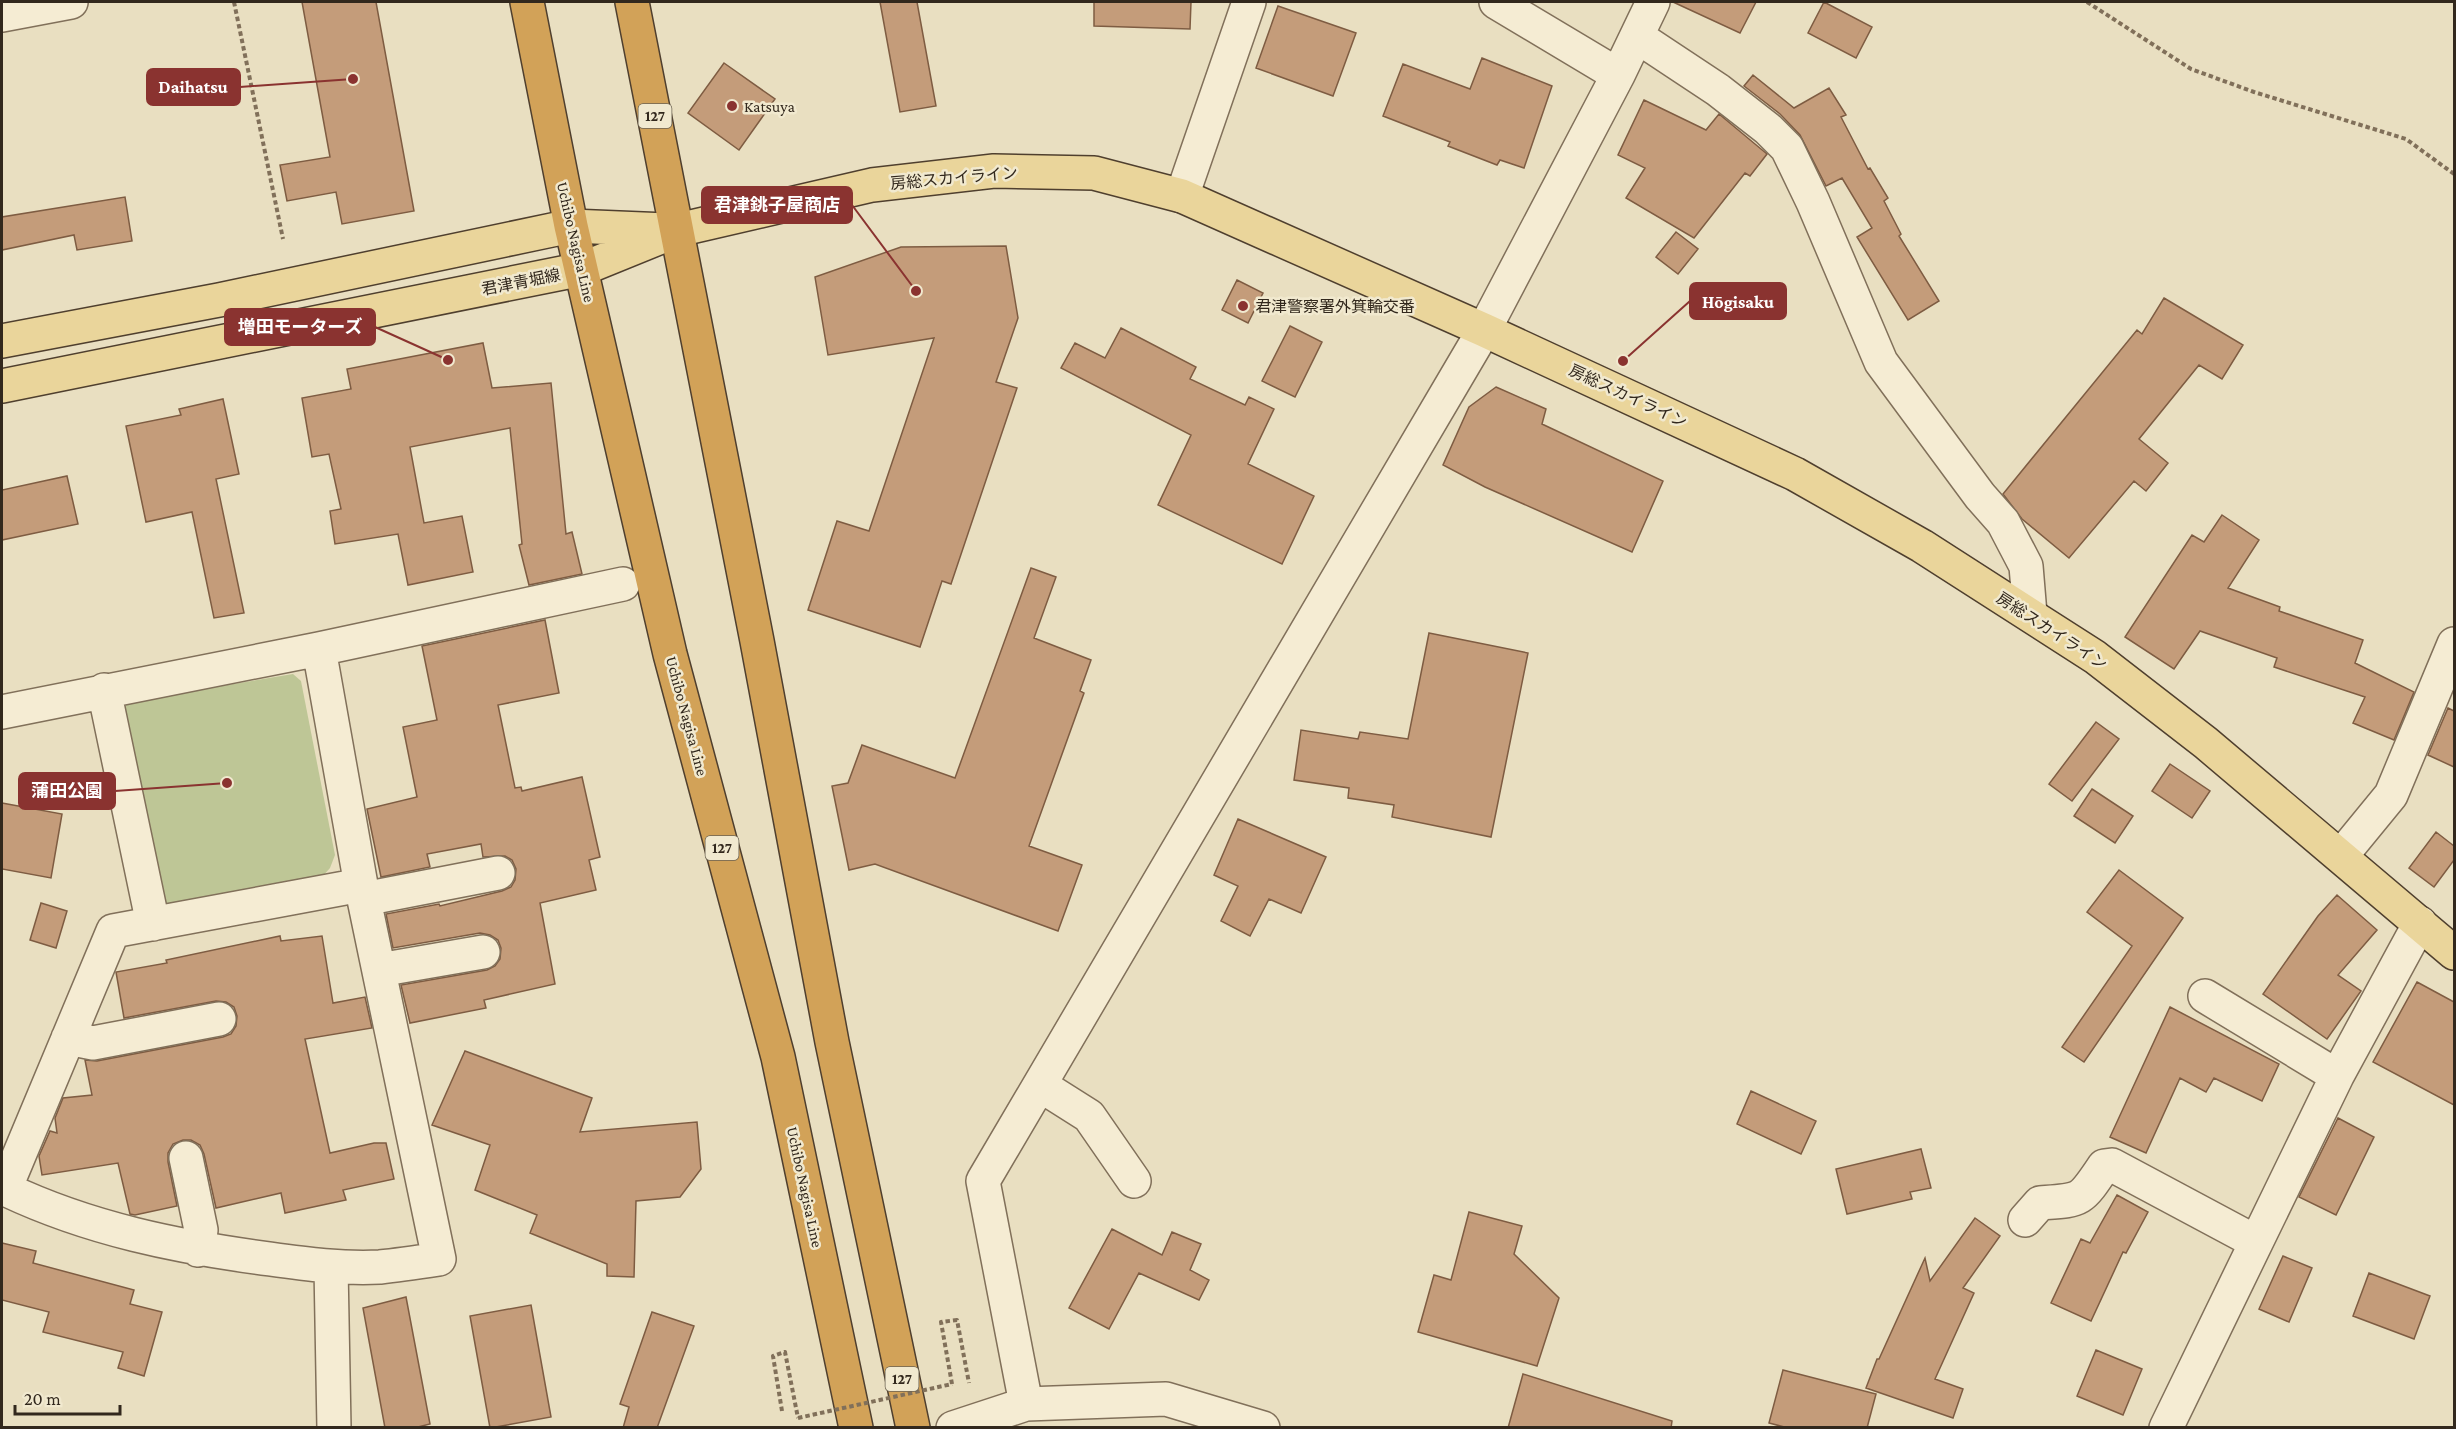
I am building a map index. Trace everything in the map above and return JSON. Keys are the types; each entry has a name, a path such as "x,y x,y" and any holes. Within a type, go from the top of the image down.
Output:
{"highway":[{"name":"Uchibo Nagisa Line","path":"527,2 571,226 670,654 778,1058 856,1428"},
{"name":"127","path":"632,2 678,230 832,1042 913,1428"}],"main road":[{"name":"房総スカイライン","path":"678,230 872,185 994,171 1094,172 1182,196 1484,330 1795,474 1922,546 2104,664 2206,743 2454,952"},
{"path":"2,341 219,300 571,226 678,230"},
{"name":"君津青堀線","path":"2,386 582,269 678,230"}],"street":[{"path":"2,15 71,2"},
{"path":"1182,196 1249,2"},
{"path":"1496,2 1618,75"},
{"path":"1026,1404 983,1181 1484,330 1638,37 1653,2"},
{"path":"1638,37 1718,90 1768,129 1786,148 1813,202 1881,362 1980,496 2003,522 2026,566 2030,614"},
{"path":"2,712 319,649 623,584"},
{"path":"2341,856 2391,795 2454,644"},
{"path":"319,649 362,892 439,1259 379,1267 331,1267 198,1250 102,1227 34,1203 5,1189 113,931 362,892 498,873"},
{"path":"104,690 153,924"},
{"path":"2166,1428 2337,1076 2420,923"},
{"path":"379,970 483,952"},
{"path":"2205,996 2337,1076"},
{"path":"68,1038 93,1043 219,1019"},
{"path":"1040,1085 1089,1116 1134,1180"},
{"path":"186,1158 201,1230 198,1250"},
{"path":"2025,1220 2040,1203 2076,1200 2086,1193 2104,1166 2112,1165 2256,1242"},
{"path":"331,1267 334,1428"},
{"path":"953,1428 1026,1404 1166,1398 1263,1428"}],"path":[{"path":"234,2 283,239"},
{"path":"2087,2 2191,69 2254,92 2406,139 2454,174"},
{"path":"782,1411 773,1356 785,1352 798,1418 952,1384 941,1322 957,1320 969,1383"}],"green space":[{"path":"293,674 301,681 335,855 330,868 322,877 163,907 118,710 125,702"}],"building":[{"path":"302,2 376,2 414,211 342,224 336,192 287,201 280,165 330,157"},
{"path":"880,2 917,2 936,106 900,112"},
{"path":"1094,2 1191,2 1190,29 1094,26"},
{"path":"1673,2 1756,2 1740,33"},
{"path":"1824,2 1872,27 1856,58 1808,33"},
{"path":"1278,6 1356,33 1333,96 1256,68"},
{"path":"1482,58 1552,86 1524,168 1500,160 1497,165 1448,146 1450,142 1383,116 1403,64 1470,89"},
{"name":"Katsuya","path":"724,63 775,99 739,150 688,113"},
{"path":"1753,75 1794,108 1829,88 1846,115 1841,117 1868,169 1870,168 1888,198 1884,201 1901,234 1899,236 1939,301 1908,320 1857,237 1872,228 1842,178 1826,186 1800,135 1780,114 1744,86"},
{"path":"1644,100 1706,130 1719,114 1767,154 1750,176 1745,173 1694,238 1626,198 1645,168 1618,155"},
{"path":"125,197 132,241 77,250 74,235 2,250 2,217"},
{"path":"1676,232 1698,249 1678,274 1656,257"},
{"path":"1006,246 1018,318 996,382 1017,388 951,584 942,581 920,647 808,610 837,521 869,531 934,338 828,355 815,277 901,247"},
{"path":"1237,280 1263,293 1248,323 1222,310"},
{"path":"2164,298 2243,345 2222,379 2199,365 2139,439 2168,463 2146,491 2134,481 2069,558 2022,519 2003,494 2137,330 2142,334"},
{"path":"1290,326 1322,342 1295,397 1262,381"},
{"path":"1121,328 1196,367 1190,379 1245,405 1249,397 1274,409 1248,464 1314,496 1282,564 1158,505 1191,435 1061,368 1075,343 1105,358"},
{"path":"483,343 492,388 551,383 566,534 572,532 582,574 529,585 519,545 522,544 510,428 410,447 424,523 462,516 473,572 408,585 398,534 335,544 330,511 341,509 329,454 312,457 302,398 351,389 347,369"},
{"path":"1496,387 1546,409 1542,424 1663,481 1632,552 1485,487 1443,465 1469,407"},
{"path":"223,399 239,474 216,479 244,613 214,618 192,512 146,522 126,426 181,415 179,409"},
{"path":"67,476 78,524 2,540 2,490"},
{"path":"2222,515 2259,540 2228,588 2280,607 2279,611 2363,640 2355,663 2414,692 2394,740 2353,723 2365,697 2274,667 2277,658 2200,631 2174,669 2125,637 2192,535 2204,542"},
{"path":"1031,568 1056,577 1034,638 1091,660 1080,691 1084,693 1029,846 1082,865 1058,931 875,864 849,870 832,786 848,783 862,745 955,778"},
{"path":"545,620 559,693 498,705 515,788 521,787 522,791 582,777 600,857 589,860 596,890 540,903 555,984 484,1000 486,1008 410,1023 401,985 487,970 495,966 500,959 501,948 498,940 480,933 393,948 386,914 439,904 440,906 502,891 511,887 515,880 516,869 512,860 505,856 483,857 481,844 427,854 430,867 381,877 367,809 417,797 403,727 437,720 422,646"},
{"path":"1429,633 1528,653 1491,837 1392,817 1394,805 1348,798 1349,788 1294,780 1301,730 1358,739 1360,732 1408,739"},
{"path":"2448,708 2454,711 2454,767 2428,755"},
{"path":"2096,722 2119,739 2072,801 2049,784"},
{"path":"2170,764 2210,791 2192,818 2152,791"},
{"path":"2092,789 2133,816 2115,843 2074,816"},
{"path":"2,803 62,814 51,878 2,869"},
{"path":"1238,819 1326,857 1301,913 1269,899 1250,936 1221,921 1238,886 1214,875"},
{"path":"2436,832 2454,846 2454,860 2434,887 2409,868"},
{"path":"2119,870 2183,918 2084,1062 2062,1047 2132,946 2087,912"},
{"path":"2337,895 2377,930 2338,975 2361,991 2327,1039 2263,994 2318,916"},
{"path":"41,903 67,911 56,948 30,940"},
{"path":"280,936 281,941 322,936 333,1003 365,997 372,1028 305,1039 330,1153 374,1143 386,1143 394,1179 343,1190 346,1200 285,1213 281,1193 216,1208 200,1145 191,1140 183,1140 173,1144 168,1153 177,1206 135,1215 130,1214 118,1163 42,1175 39,1156 50,1131 57,1133 55,1118 63,1098 92,1095 85,1060 97,1061 223,1037 231,1034 236,1026 237,1016 234,1007 226,1002 216,1001 124,1018 116,972 167,963 166,960"},
{"path":"2417,982 2454,1002 2454,1105 2373,1062"},
{"path":"2170,1007 2279,1064 2262,1101 2214,1078 2206,1092 2180,1078 2146,1153 2110,1137"},
{"path":"465,1051 592,1098 580,1132 697,1122 701,1169 680,1197 636,1201 634,1277 607,1276 607,1264 530,1233 537,1215 475,1190 490,1145 432,1125"},
{"path":"1751,1091 1816,1121 1801,1154 1737,1124"},
{"path":"2338,1118 2374,1137 2336,1215 2299,1197"},
{"path":"1921,1149 1931,1188 1910,1192 1912,1199 1847,1214 1836,1169"},
{"path":"2117,1195 2148,1212 2126,1253 2123,1252 2091,1321 2051,1303 2081,1239 2090,1243"},
{"path":"1469,1212 1522,1226 1514,1254 1559,1298 1537,1366 1418,1332 1434,1275 1451,1280"},
{"path":"1975,1218 2000,1236 1963,1288 1974,1293 1935,1379 1963,1389 1953,1418 1866,1388 1877,1359 1879,1359 1925,1258 1930,1281"},
{"path":"1112,1229 1162,1255 1172,1232 1201,1244 1190,1270 1209,1280 1199,1300 1139,1273 1109,1329 1069,1308"},
{"path":"2,1243 36,1251 33,1263 134,1290 130,1304 162,1312 144,1376 118,1368 123,1352 43,1332 49,1312 2,1300"},
{"path":"2283,1256 2312,1268 2289,1322 2259,1309"},
{"path":"2369,1273 2430,1296 2414,1339 2353,1316"},
{"path":"406,1297 430,1424 414,1428 385,1428 363,1308"},
{"path":"531,1305 551,1417 490,1428 470,1316"},
{"path":"652,1312 694,1326 657,1428 623,1428 629,1407 620,1404"},
{"path":"2096,1350 2142,1369 2123,1415 2077,1396"},
{"path":"1783,1370 1876,1394 1867,1428 1788,1428 1769,1423"},
{"path":"1523,1374 1672,1421 1671,1428 1508,1428"}],"place":[{"name":"Daihatsu","path":"353,79"},
{"name":"Katsuya","path":"732,106"},
{"name":"君津銚子屋商店","path":"916,291"},
{"name":"君津警察署外箕輪交番","path":"1243,306"},
{"name":"増田モーターズ","path":"448,360"},
{"name":"Hōgisaku","path":"1623,361"},
{"name":"蒲田公園","path":"227,783"}]}
